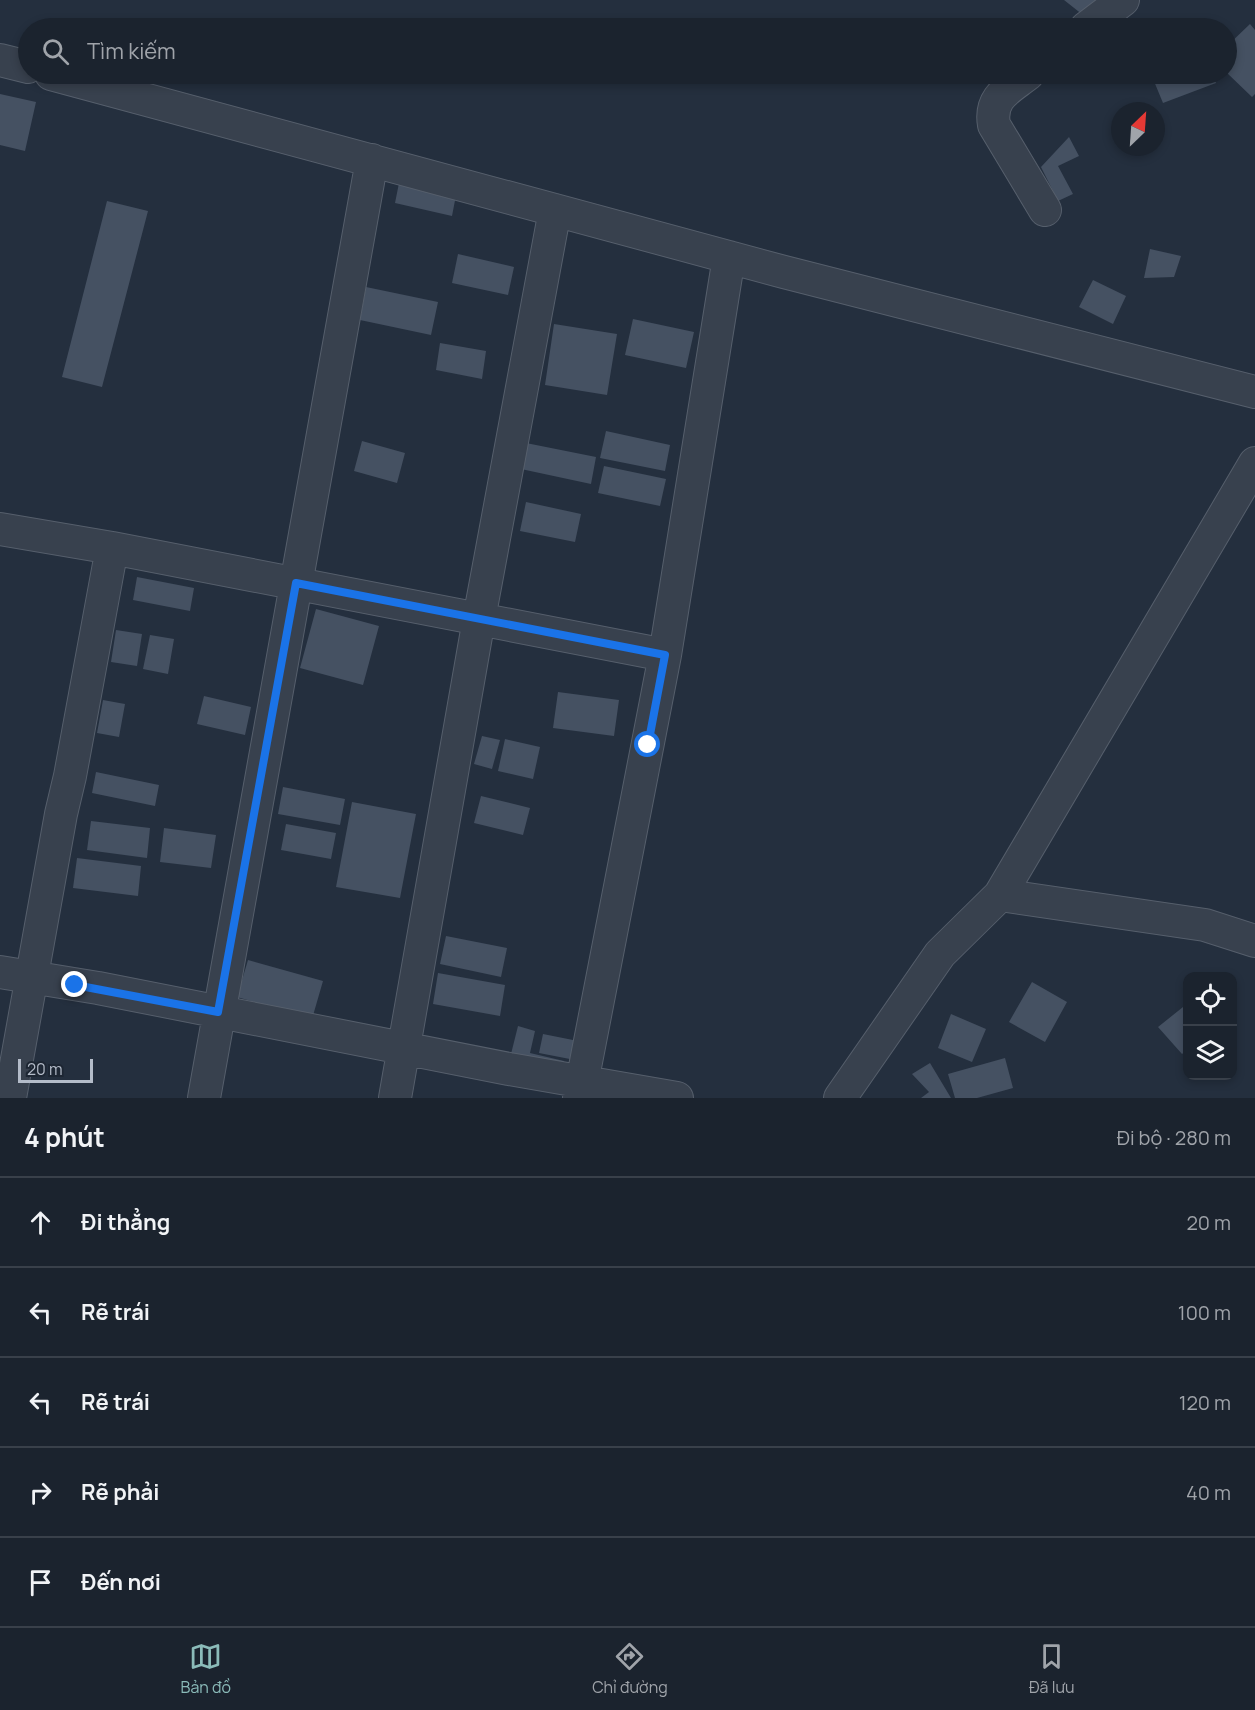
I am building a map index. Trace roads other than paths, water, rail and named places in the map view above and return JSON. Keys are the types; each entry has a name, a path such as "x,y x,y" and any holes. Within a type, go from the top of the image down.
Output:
{"street":[{"path":"1099,18 1123,0"},
{"path":"0,60 18,65"},
{"path":"88,84 729,257 1255,392"},
{"path":"1015,84 996,102 992,113 994,125 1046,210"},
{"path":"204,1098 372,160"},
{"path":"395,1098 479,619 555,210"},
{"path":"580,1090 665,655 729,257"},
{"path":"840,1098 940,954 1000,895 1255,463"},
{"path":"0,529 112,548 665,655"},
{"path":"10,1098 30,977 112,548"},
{"path":"1000,895 1205,926 1255,941"},
{"path":"0,972 404,1049 580,1090 677,1098"}]}
